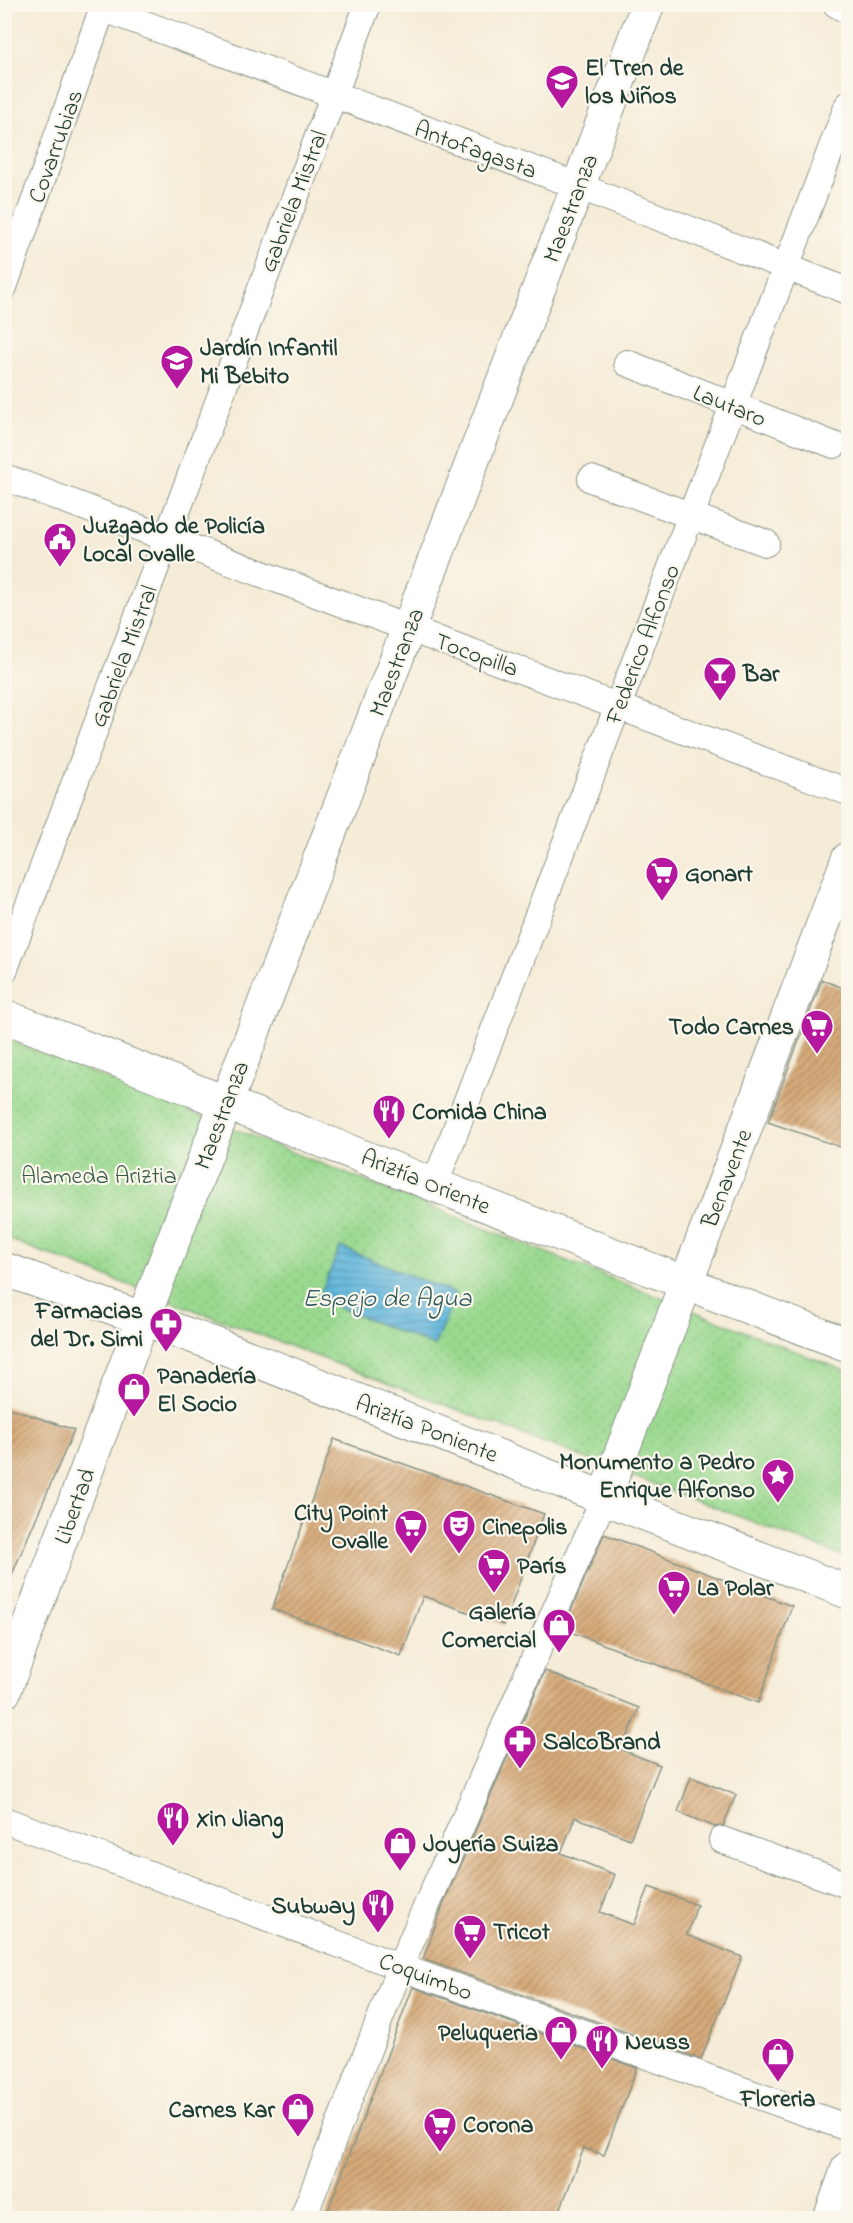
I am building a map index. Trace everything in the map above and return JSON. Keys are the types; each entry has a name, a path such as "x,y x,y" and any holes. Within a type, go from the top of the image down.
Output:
{"main road":[{"name":"Maestranza","path":"143,1319 648,4"},
{"name":"Benavente","path":"604,1498 849,858"},
{"name":"Ariztía Oriente","path":"4,1016 686,1284 849,1345"},
{"name":"Ariztía Poniente","path":"4,1269 228,1350 849,1592"},
{"name":"Libertad","path":"4,1692 143,1319"},
{"path":"830,2218 849,2168"}],"street":[{"name":"Gabriela Mistral","path":"4,971 369,4"},
{"path":"836,4 849,10"},
{"name":"Antofagasta","path":"103,6 333,96 578,186 849,291"},
{"name":"Covarrubias","path":"4,287 103,6"},
{"name":"Federico Alfonso","path":"435,1184 849,105"},
{"name":"Lautaro","path":"627,363 834,445"},
{"name":"Tocopilla","path":"4,477 166,540 619,705 849,792"},
{"path":"591,479 766,543"},
{"path":"303,2218 400,1967 604,1498"},
{"name":"Coquimbo","path":"4,1820 400,1967 849,2128"},
{"path":"722,1840 849,1885"}],"green space":[{"name":"Alameda Ariztia","path":"4,1038 848,1372 848,1558 5,1238"}],"water":[{"name":"Espejo de Agua","path":"340,1247 456,1294 434,1346 318,1299"}],"building":[{"name":"Todo Carnes","path":"822,980 849,990 849,1150 768,1122"},
{"path":"4,1406 74,1430 4,1593"},
{"name":"City Point Ovalle","path":"334,1439 544,1514 504,1625 423,1596 401,1656 272,1609"},
{"name":"La Polar","path":"604,1534 792,1606 758,1703 563,1629"},
{"path":"545,1671 639,1708 622,1750 660,1765 630,1839 575,1817 561,1853 615,1875 600,1912 634,1925 649,1887 697,1905 687,1935 742,1957 701,2059 423,1959 445,1900"},
{"path":"691,1777 736,1795 723,1826 715,1827 678,1812"},
{"path":"413,1987 637,2068 604,2155 584,2148 557,2218 325,2218"}],"place":[{"name":"El Tren de los Niños","path":"562,110"},
{"name":"Jardín Infantil Mi Bebito","path":"177,390"},
{"name":"Juzgado de Policía Local Ovalle","path":"60,568"},
{"name":"Bar","path":"720,702"},
{"name":"Gonart","path":"662,902"},
{"name":"Todo Carnes","path":"817,1055"},
{"name":"Comida China","path":"389,1140"},
{"name":"Farmacias del Dr. Simi","path":"166,1353"},
{"name":"Panadería El Socio","path":"134,1418"},
{"name":"Monumento a Pedro Enrique Alfonso","path":"778,1504"},
{"name":"City Point Ovalle","path":"411,1555"},
{"name":"Cinepolis","path":"459,1555"},
{"name":"París","path":"494,1594"},
{"name":"La Polar","path":"674,1616"},
{"name":"Galería Comercial","path":"559,1654"},
{"name":"SalcoBrand","path":"520,1770"},
{"name":"Xin Jiang","path":"173,1847"},
{"name":"Joyería Suiza","path":"400,1872"},
{"name":"Subway","path":"378,1934"},
{"name":"Tricot","path":"470,1960"},
{"name":"Peluqueria","path":"561,2061"},
{"name":"Neuss","path":"602,2070"},
{"name":"Floreria","path":"778,2083"},
{"name":"Carnes Kar","path":"298,2138"},
{"name":"Corona","path":"440,2153"}]}
